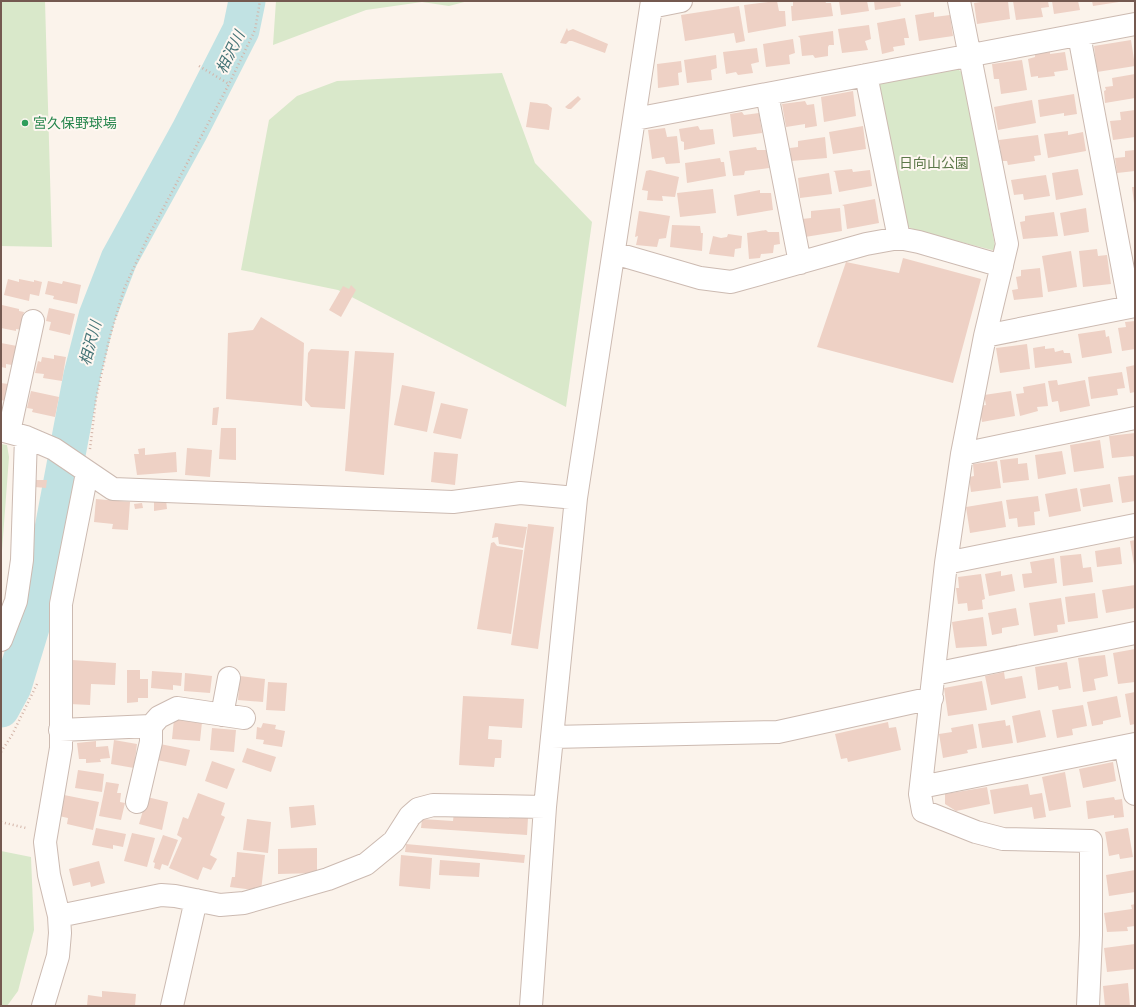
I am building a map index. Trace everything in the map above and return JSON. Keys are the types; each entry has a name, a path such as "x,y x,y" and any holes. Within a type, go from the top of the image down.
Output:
{"street":[{"path":"531,1006 545,807 576,498 652,4 681,1"},
{"path":"958,1 1007,244 985,336 962,454 946,563 920,794 923,811 976,832 1003,840 1090,841 1091,936 1088,1006"},
{"path":"635,119 1135,24"},
{"path":"985,336 1133,307 1079,35"},
{"path":"866,75 899,238"},
{"path":"767,94 800,263"},
{"path":"614,253 700,278 731,282 866,244 899,238 1002,266"},
{"path":"1,640 16,601 22,560 12,433 33,321"},
{"path":"962,454 1135,418"},
{"path":"12,433 54,449 84,471 113,489 453,502 520,493 576,498"},
{"path":"43,1006 58,956 60,933 59,916 49,875 45,842 61,748 61,604 84,471"},
{"path":"946,563 1135,525"},
{"path":"934,674 1135,633"},
{"path":"222,715 229,678"},
{"path":"552,738 778,732 932,698"},
{"path":"137,802 151,742 152,726 159,717 177,708 244,718"},
{"path":"60,730 152,726"},
{"path":"921,787 1130,745 1135,794"},
{"path":"59,916 161,895 220,905 244,904 328,879 366,864 394,841 410,816 418,809 433,805 545,807"},
{"path":"172,1006 196,900"}],"path":[{"path":"84,471 96,399 109,340 124,289 147,239 229,84 255,30 260,1"},
{"path":"199,66 229,84"},
{"path":"1,752 12,735 41,676"},
{"path":"1,822 46,833"}],"green space":[{"name":"宮久保野球場","path":"1,1 45,1 52,247 1,246"},
{"path":"276,1 468,1 449,6 422,2 366,10 273,45"},
{"name":"日向山公園","path":"956,68 963,73 996,251 921,232 900,224 876,91 879,81"},
{"path":"502,73 535,163 592,222 566,407 338,290 241,270 269,120 297,96 337,81"},
{"path":"1,444 7,445 9,457 1,564"},
{"path":"1,851 31,857 34,930 18,991 7,1006 1,1006"}],"building":[{"path":"777,1 779,11 785,11 786,26 748,33 744,5"},
{"path":"793,1 825,1 826,3 831,3 833,16 792,21 791,6 793,6"},
{"path":"839,1 867,1 869,11 841,15"},
{"path":"874,1 900,1 901,6 875,10"},
{"path":"1008,1 1010,19 977,24 974,3"},
{"path":"1013,1 1048,1 1049,7 1041,8 1043,17 1016,20"},
{"path":"1052,1 1078,1 1080,10 1054,14"},
{"path":"1092,1 1119,1 1119,2 1093,6"},
{"path":"739,6 745,41 736,43 734,33 685,41 681,15"},
{"path":"934,12 934,17 950,15 953,36 919,41 915,15"},
{"path":"905,18 909,38 904,38 905,45 893,47 894,51 882,54 877,23"},
{"path":"869,25 871,39 865,41 868,50 842,53 838,29"},
{"path":"567,28 568,31 573,29 608,44 605,53 572,41 569,41 566,44 560,43"},
{"path":"833,31 834,45 829,45 828,56 815,58 813,55 802,56 800,38 798,36"},
{"path":"793,39 795,53 789,55 790,64 766,67 763,44"},
{"path":"1131,40 1135,66 1097,72 1094,46"},
{"path":"757,48 759,62 751,64 753,73 738,75 736,72 726,74 723,52"},
{"path":"1050,52 1050,54 1065,52 1068,70 1054,72 1055,76 1038,78 1038,76 1031,77 1028,59 1035,57 1035,54"},
{"path":"716,55 717,68 711,70 712,80 687,83 684,60"},
{"path":"1022,60 1027,90 1001,94 999,79 994,79 992,64"},
{"path":"681,61 682,72 678,73 679,85 658,88 657,64"},
{"path":"1135,74 1135,98 1105,103 1105,87 1113,86 1112,78"},
{"path":"853,91 856,116 824,122 821,97"},
{"path":"1074,94 1077,114 1064,116 1064,113 1040,117 1038,100"},
{"path":"578,96 581,99 571,109 565,107"},
{"path":"1032,100 1036,123 998,130 994,107"},
{"path":"805,101 807,105 814,104 817,126 805,128 805,124 786,127 782,104"},
{"path":"530,102 547,104 552,108 549,130 526,127"},
{"path":"1135,110 1135,137 1113,140 1110,121 1121,120 1120,112"},
{"path":"742,112 744,115 759,113 762,133 733,137 730,114"},
{"path":"698,126 700,130 713,129 715,144 684,150 684,142 681,141 679,129"},
{"path":"863,126 866,149 833,154 829,132"},
{"path":"665,128 667,137 677,136 680,163 666,164 664,157 652,159 648,130"},
{"path":"1068,131 1068,135 1083,132 1086,151 1048,158 1044,134"},
{"path":"1038,135 1041,155 1034,156 1035,161 1008,165 1007,161 1002,161 999,140"},
{"path":"825,137 827,158 791,161 790,148 798,147 798,141"},
{"path":"756,147 757,150 767,150 769,168 745,171 744,175 733,176 729,151"},
{"path":"1135,150 1135,171 1117,173 1115,158 1125,157 1125,151"},
{"path":"720,158 721,162 724,162 726,176 687,183 685,163"},
{"path":"852,169 853,172 870,170 872,186 839,192 835,172 833,171"},
{"path":"1078,169 1083,195 1056,200 1052,173"},
{"path":"650,170 679,177 675,197 662,196 663,201 647,200 648,191 642,190 646,171"},
{"path":"829,173 832,194 800,198 798,178"},
{"path":"1046,175 1050,196 1024,200 1023,194 1014,195 1011,180"},
{"path":"1132,187 1135,187 1135,203 1134,203"},
{"path":"713,189 716,213 680,217 677,193"},
{"path":"760,190 760,193 771,193 773,210 737,216 734,195"},
{"path":"875,199 879,223 847,229 844,206 842,205"},
{"path":"840,208 842,231 805,237 802,219 811,218 811,211"},
{"path":"1086,208 1089,232 1064,236 1060,213"},
{"path":"639,211 670,216 666,238 659,239 657,247 636,245 638,236 635,237"},
{"path":"1054,212 1058,236 1023,239 1020,222 1025,221 1025,216"},
{"path":"672,225 700,226 701,233 703,233 702,251 670,247"},
{"path":"766,230 768,232 779,232 780,244 774,245 773,253 761,254 760,258 749,259 747,233"},
{"path":"728,234 742,236 741,248 735,249 734,257 709,254 713,236 721,238 727,237"},
{"path":"1097,249 1098,256 1107,255 1111,284 1083,287 1079,251"},
{"path":"1071,251 1077,287 1048,292 1042,256"},
{"path":"903,258 981,279 953,383 817,347 846,262 899,273"},
{"path":"1040,268 1043,297 1014,300 1012,290 1018,289 1016,277 1021,276 1021,270"},
{"path":"8,279 19,282 19,279 42,282 39,296 30,294 29,301 4,295"},
{"path":"48,281 62,284 63,281 81,285 77,304 53,299 54,296 45,294"},
{"path":"351,285 356,290 341,317 329,310 343,286 349,289"},
{"path":"2,305 19,309 19,311 24,312 23,315 26,315 23,330 16,329 16,331 1,328"},
{"path":"49,308 75,314 70,335 49,330 51,322 46,321"},
{"path":"261,317 304,343 302,406 226,399 228,333 253,330"},
{"path":"1135,321 1135,349 1122,351 1118,328 1126,327 1125,322"},
{"path":"1105,330 1106,337 1109,336 1112,353 1082,358 1078,334"},
{"path":"1,343 17,346 18,366 6,364 6,368 1,367"},
{"path":"1027,344 1030,369 1000,373 996,348"},
{"path":"1045,346 1045,349 1054,348 1055,352 1063,350 1064,353 1070,353 1072,363 1035,368 1033,348"},
{"path":"311,349 349,351 345,409 311,407 305,400 308,353"},
{"path":"355,351 394,353 384,475 345,471"},
{"path":"54,355 66,357 62,381 43,378 44,374 35,373 38,361 41,362 42,357 54,359"},
{"path":"1135,365 1135,392 1130,393 1126,367"},
{"path":"1122,372 1125,388 1117,389 1118,395 1091,399 1088,377"},
{"path":"1057,380 1058,385 1085,380 1090,406 1060,412 1058,401 1052,402 1048,381"},
{"path":"1,383 8,384 10,402 1,400"},
{"path":"1045,383 1048,406 1037,407 1038,411 1020,416 1016,394 1024,393 1023,387"},
{"path":"402,385 435,392 427,432 394,425"},
{"path":"31,391 59,397 55,417 32,412 33,409 27,408"},
{"path":"1011,391 1015,416 982,422 979,406 986,405 984,395"},
{"path":"441,403 468,409 461,439 433,433"},
{"path":"219,407 217,425 212,425 213,408"},
{"path":"221,428 236,428 236,460 219,459"},
{"path":"1135,433 1135,458 1133,456 1112,458 1109,436"},
{"path":"1100,440 1104,468 1074,472 1070,445"},
{"path":"145,448 145,455 176,452 177,472 137,475 134,454 139,454 138,449"},
{"path":"187,448 212,450 210,477 185,475"},
{"path":"1062,451 1066,474 1038,479 1035,455"},
{"path":"434,452 458,454 455,485 431,482"},
{"path":"1018,458 1018,464 1027,463 1029,480 1003,483 1000,460"},
{"path":"997,461 1001,488 971,492 969,477 974,476 973,464"},
{"path":"1135,475 1135,501 1122,503 1118,477"},
{"path":"36,480 47,480 46,488 35,487"},
{"path":"1110,484 1113,502 1083,507 1080,489"},
{"path":"1077,488 1081,511 1049,517 1045,494"},
{"path":"1038,496 1040,511 1034,512 1035,525 1018,527 1017,518 1009,519 1006,500"},
{"path":"96,499 130,502 128,530 112,529 113,524 94,522"},
{"path":"166,500 167,509 154,511 154,502"},
{"path":"1002,501 1006,527 970,533 966,507"},
{"path":"142,503 143,508 135,509 134,504"},
{"path":"495,523 527,527 523,548 499,544 498,537 492,538"},
{"path":"528,524 554,527 538,649 511,645"},
{"path":"1135,540 1135,565 1134,565 1130,541"},
{"path":"494,542 497,546 523,550 511,634 477,629 491,543"},
{"path":"1120,547 1122,564 1097,567 1095,551"},
{"path":"1081,554 1083,568 1091,567 1093,582 1063,586 1060,556"},
{"path":"1054,558 1057,583 1024,588 1022,574 1032,573 1030,562"},
{"path":"1001,571 1001,576 1012,574 1015,591 989,596 985,574"},
{"path":"981,574 985,599 982,600 983,609 968,611 967,603 958,604 956,588 959,588 958,577"},
{"path":"1135,585 1135,608 1106,613 1102,590"},
{"path":"1095,593 1098,618 1068,622 1065,597"},
{"path":"1061,598 1065,624 1057,625 1058,632 1034,636 1029,603"},
{"path":"1016,608 1019,625 1002,628 1002,633 992,635 988,613"},
{"path":"983,617 987,646 956,648 952,622"},
{"path":"1135,649 1135,682 1118,684 1113,653"},
{"path":"1105,655 1108,676 1094,679 1096,690 1083,692 1078,658"},
{"path":"72,660 116,663 115,685 91,684 90,705 70,704"},
{"path":"1067,662 1071,688 1059,690 1058,686 1038,690 1035,667"},
{"path":"127,670 140,670 140,679 148,679 148,698 138,698 138,702 127,703"},
{"path":"152,671 182,673 181,686 173,685 173,690 151,688"},
{"path":"1004,672 1005,679 1022,676 1026,698 991,705 985,676"},
{"path":"185,673 212,676 210,693 184,691"},
{"path":"240,676 265,679 263,702 238,700"},
{"path":"982,681 987,710 948,716 944,688"},
{"path":"268,682 287,683 285,711 266,710"},
{"path":"1135,692 1135,724 1130,725 1125,694"},
{"path":"463,696 524,699 522,728 489,726 488,739 502,740 501,758 495,758 494,767 459,765"},
{"path":"1117,696 1121,717 1103,721 1103,724 1092,726 1087,702"},
{"path":"1083,705 1087,726 1072,729 1073,735 1057,738 1052,710"},
{"path":"1040,710 1046,737 1017,743 1012,716"},
{"path":"174,719 202,722 200,741 172,739"},
{"path":"1005,720 1006,726 1010,725 1013,743 982,748 978,724"},
{"path":"888,722 889,728 896,727 901,750 848,762 847,758 841,759 835,734"},
{"path":"263,723 276,725 275,729 285,731 282,747 263,744 264,740 256,739 257,727 261,728"},
{"path":"973,724 977,748 967,750 968,753 943,758 939,734 952,732 951,728"},
{"path":"212,728 236,730 234,752 210,750"},
{"path":"114,740 137,744 134,768 111,764"},
{"path":"96,741 96,747 108,746 110,758 100,759 101,762 86,763 86,759 79,759 77,743"},
{"path":"160,744 190,750 186,766 157,760"},
{"path":"247,748 276,757 271,772 242,762"},
{"path":"212,761 235,769 227,789 205,781"},
{"path":"1113,762 1116,781 1083,788 1079,769"},
{"path":"78,770 104,774 102,792 75,788"},
{"path":"1065,772 1071,807 1049,811 1042,777"},
{"path":"106,782 119,784 117,793 121,793 120,802 125,803 121,820 99,816"},
{"path":"1028,784 1030,795 1042,793 1046,817 1034,819 1032,807 994,814 990,790"},
{"path":"987,787 990,804 956,811 945,804 945,794"},
{"path":"198,793 225,803 221,815 225,817 210,855 217,859 211,870 203,867 198,880 169,868 182,838 177,835 183,817 188,819"},
{"path":"64,795 99,802 93,830 67,824 68,818 59,816"},
{"path":"147,797 168,802 162,830 139,824"},
{"path":"1114,797 1115,800 1122,799 1124,817 1114,818 1114,815 1088,819 1086,801"},
{"path":"314,805 316,825 291,828 289,807"},
{"path":"454,812 528,818 527,835 421,828 422,819 453,821"},
{"path":"247,819 271,822 268,853 243,850"},
{"path":"96,828 126,834 123,847 113,845 113,849 92,845"},
{"path":"1128,828 1133,857 1120,859 1119,854 1109,856 1105,832"},
{"path":"132,833 155,838 147,867 124,861"},
{"path":"163,835 178,840 168,866 162,864 160,870 154,868 155,863 153,862"},
{"path":"406,844 525,855 524,863 405,852"},
{"path":"317,848 317,873 278,874 278,849"},
{"path":"237,852 265,855 261,891 230,887 232,877 235,877"},
{"path":"401,855 432,858 430,889 399,886"},
{"path":"440,860 480,863 479,877 439,875"},
{"path":"99,861 105,883 91,887 90,882 73,886 69,869"},
{"path":"1135,870 1135,892 1109,896 1106,875"},
{"path":"1135,904 1135,926 1127,927 1128,931 1107,932 1104,913 1132,909 1131,905"},
{"path":"1135,944 1135,969 1107,972 1104,948"},
{"path":"1128,983 1130,1006 1105,1006 1103,986"},
{"path":"102,991 136,994 135,1006 87,1006 88,995 102,997"}],"waterway":[{"name":"相沢川","path":"1,709 13,687 40,598 82,375 97,316 119,259 190,130 241,30 247,1"}],"place":[{"name":"宮久保野球場","path":"25,123"}]}
